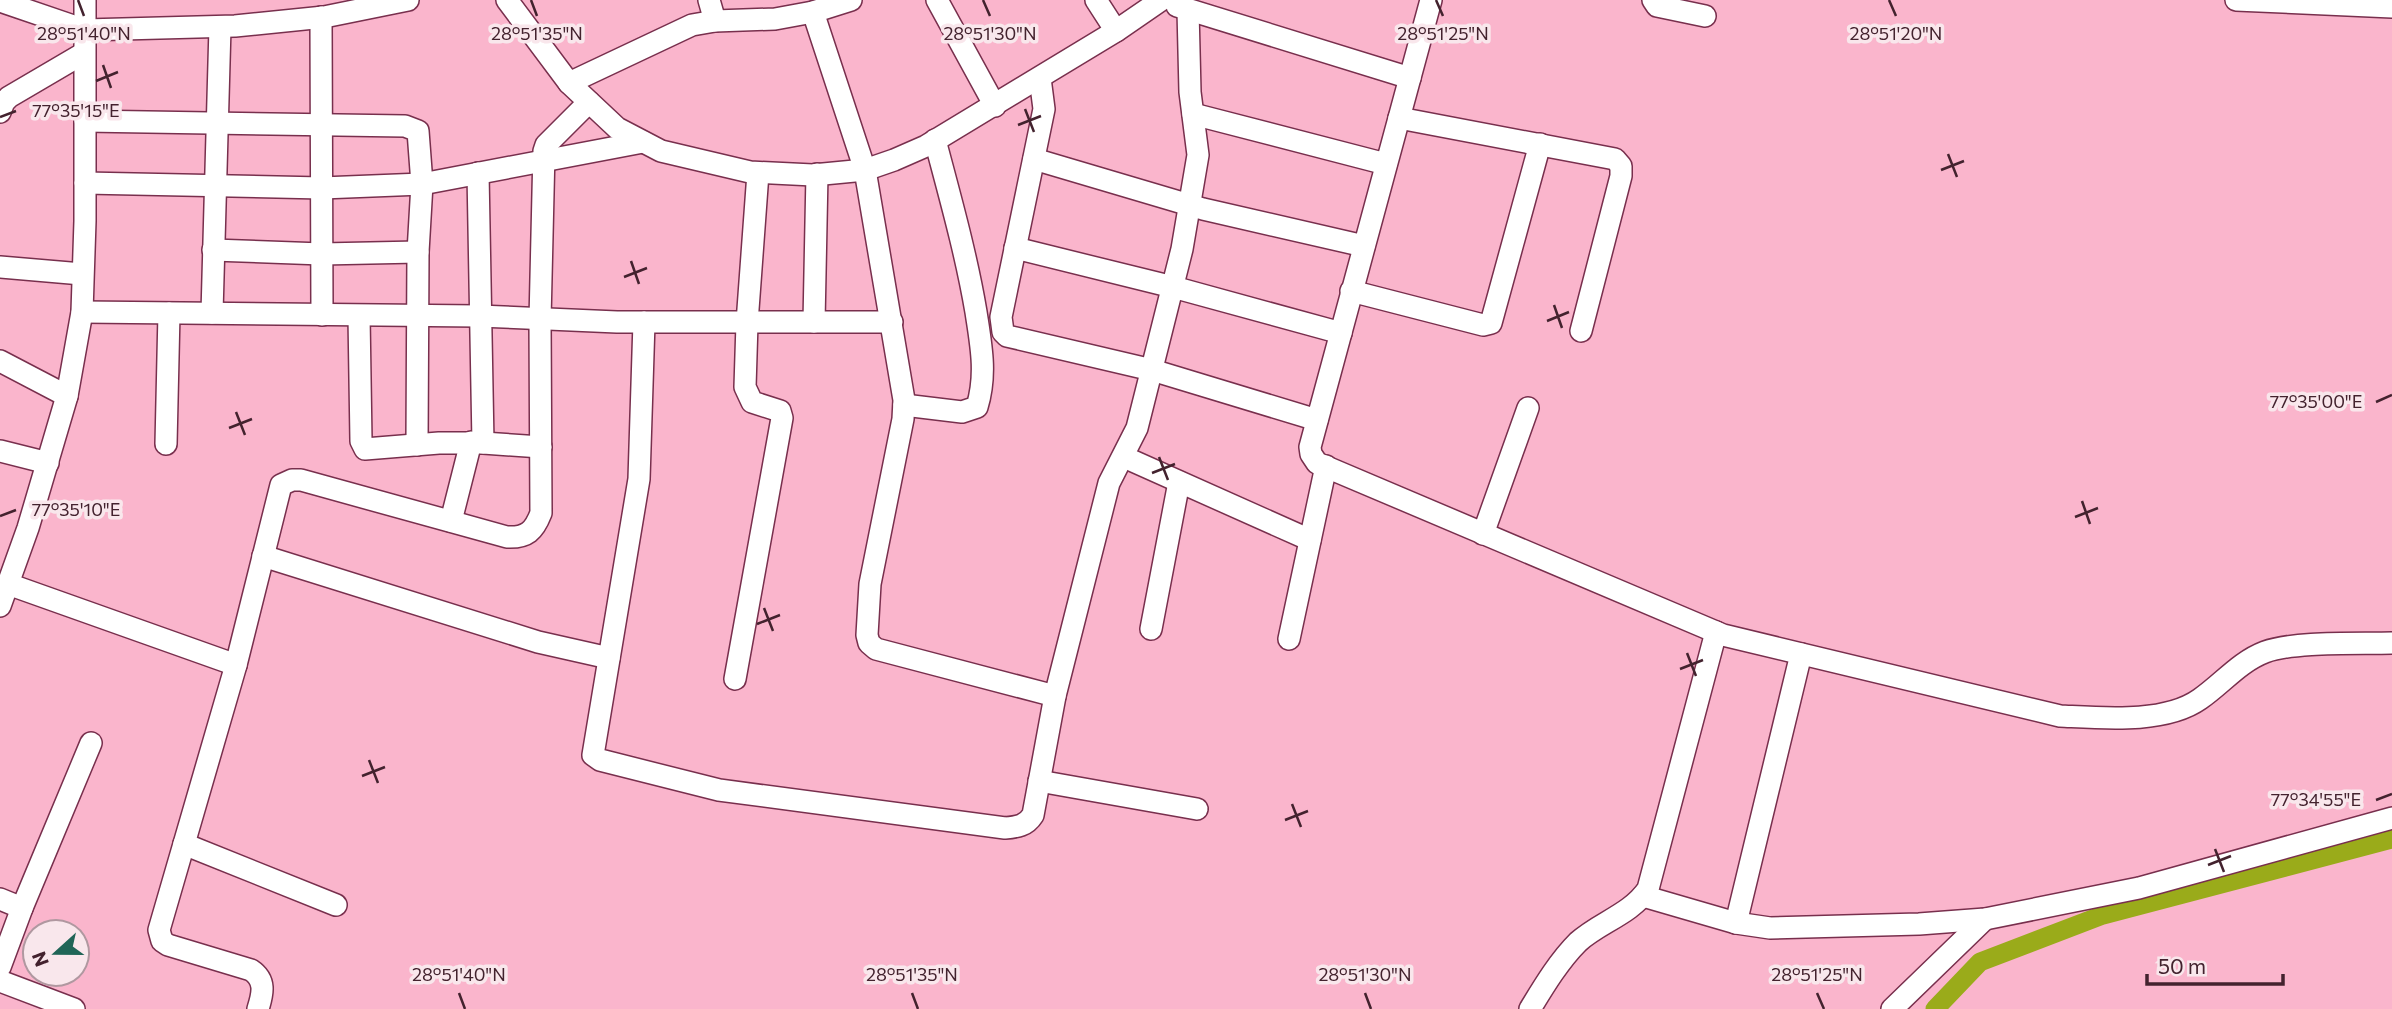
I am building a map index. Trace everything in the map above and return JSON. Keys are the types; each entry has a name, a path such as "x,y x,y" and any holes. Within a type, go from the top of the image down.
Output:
{"street":[{"path":"0,606 29,528 67,396 82,312 85,0"},
{"path":"0,1 85,30 220,27 321,17 408,0"},
{"path":"507,0 569,83 617,128 661,151 758,173 817,174 865,170 894,160 995,106 1161,1 1409,78"},
{"path":"709,0 715,21"},
{"path":"569,83 692,24 775,19 813,12 851,0"},
{"path":"937,0 995,106"},
{"path":"1096,0 1116,31"},
{"path":"1432,0 1310,447 1317,463 1716,632 2060,716 2102,718 2155,715 2174,711 2199,700 2234,670 2267,651 2291,646 2392,643"},
{"path":"1653,0 1657,6 1705,16"},
{"path":"2236,0 2392,7"},
{"path":"643,322 639,479 593,755 600,760 719,790 1005,828 1019,827 1028,822 1033,815 1055,696 1109,483 1137,428 1173,287 1198,155 1190,92 1188,10"},
{"path":"813,12 865,170 902,381 904,419 870,584 867,635 869,643 876,649 1055,696"},
{"path":"321,17 322,315"},
{"path":"212,313 220,27"},
{"path":"0,112 9,97 84,53"},
{"path":"1040,78 1044,109 1001,317 1003,332 1007,336 1152,370 1317,421"},
{"path":"258,1009 263,986 259,975 251,970 167,945 159,936 159,930 236,665 281,485 292,480 302,480 507,537 527,536 536,528 541,513 543,161 546,145 589,102"},
{"path":"1193,114 1387,164"},
{"path":"1399,118 1615,159 1620,166 1621,176 1581,331"},
{"path":"85,121 405,126 415,129 419,135 422,184 418,252 417,445"},
{"path":"904,405 962,412 977,407 983,388 982,350 968,264 934,140"},
{"path":"85,183 322,188 422,184 643,142"},
{"path":"1351,291 1483,325 1491,323 1540,145"},
{"path":"1034,159 1189,205 1364,246"},
{"path":"451,521 477,443 478,173"},
{"path":"735,679 782,418 780,411 752,402 746,392 747,323 758,173"},
{"path":"814,322 817,174"},
{"path":"1015,248 1173,287 1341,333"},
{"path":"213,250 322,254 418,252"},
{"path":"0,267 82,274"},
{"path":"82,312 479,316 643,322 892,322"},
{"path":"166,444 169,313"},
{"path":"359,316 362,446 370,450 477,443 541,447"},
{"path":"982,350 1003,332"},
{"path":"0,361 67,396"},
{"path":"1482,534 1528,408"},
{"path":"0,451 48,463"},
{"path":"1124,457 1310,540"},
{"path":"1289,639 1326,466"},
{"path":"1151,629 1179,482"},
{"path":"263,556 538,642 609,658"},
{"path":"8,584 236,665"},
{"path":"1530,1009 1564,958 1579,942 1632,907 1648,890 1716,632"},
{"path":"1736,923 1801,654"},
{"path":"0,967 91,743"},
{"path":"1039,781 1197,809"},
{"path":"1643,896 1736,923 1770,928 1919,925 1985,919 2139,888 2392,818"},
{"path":"184,844 336,905"},
{"path":"0,899 22,908"},
{"path":"1892,1009 1985,919"},
{"path":"0,981 74,1009"}],"waterway":[{"path":"1935,1009 1980,962 2103,915 2392,839"}]}
